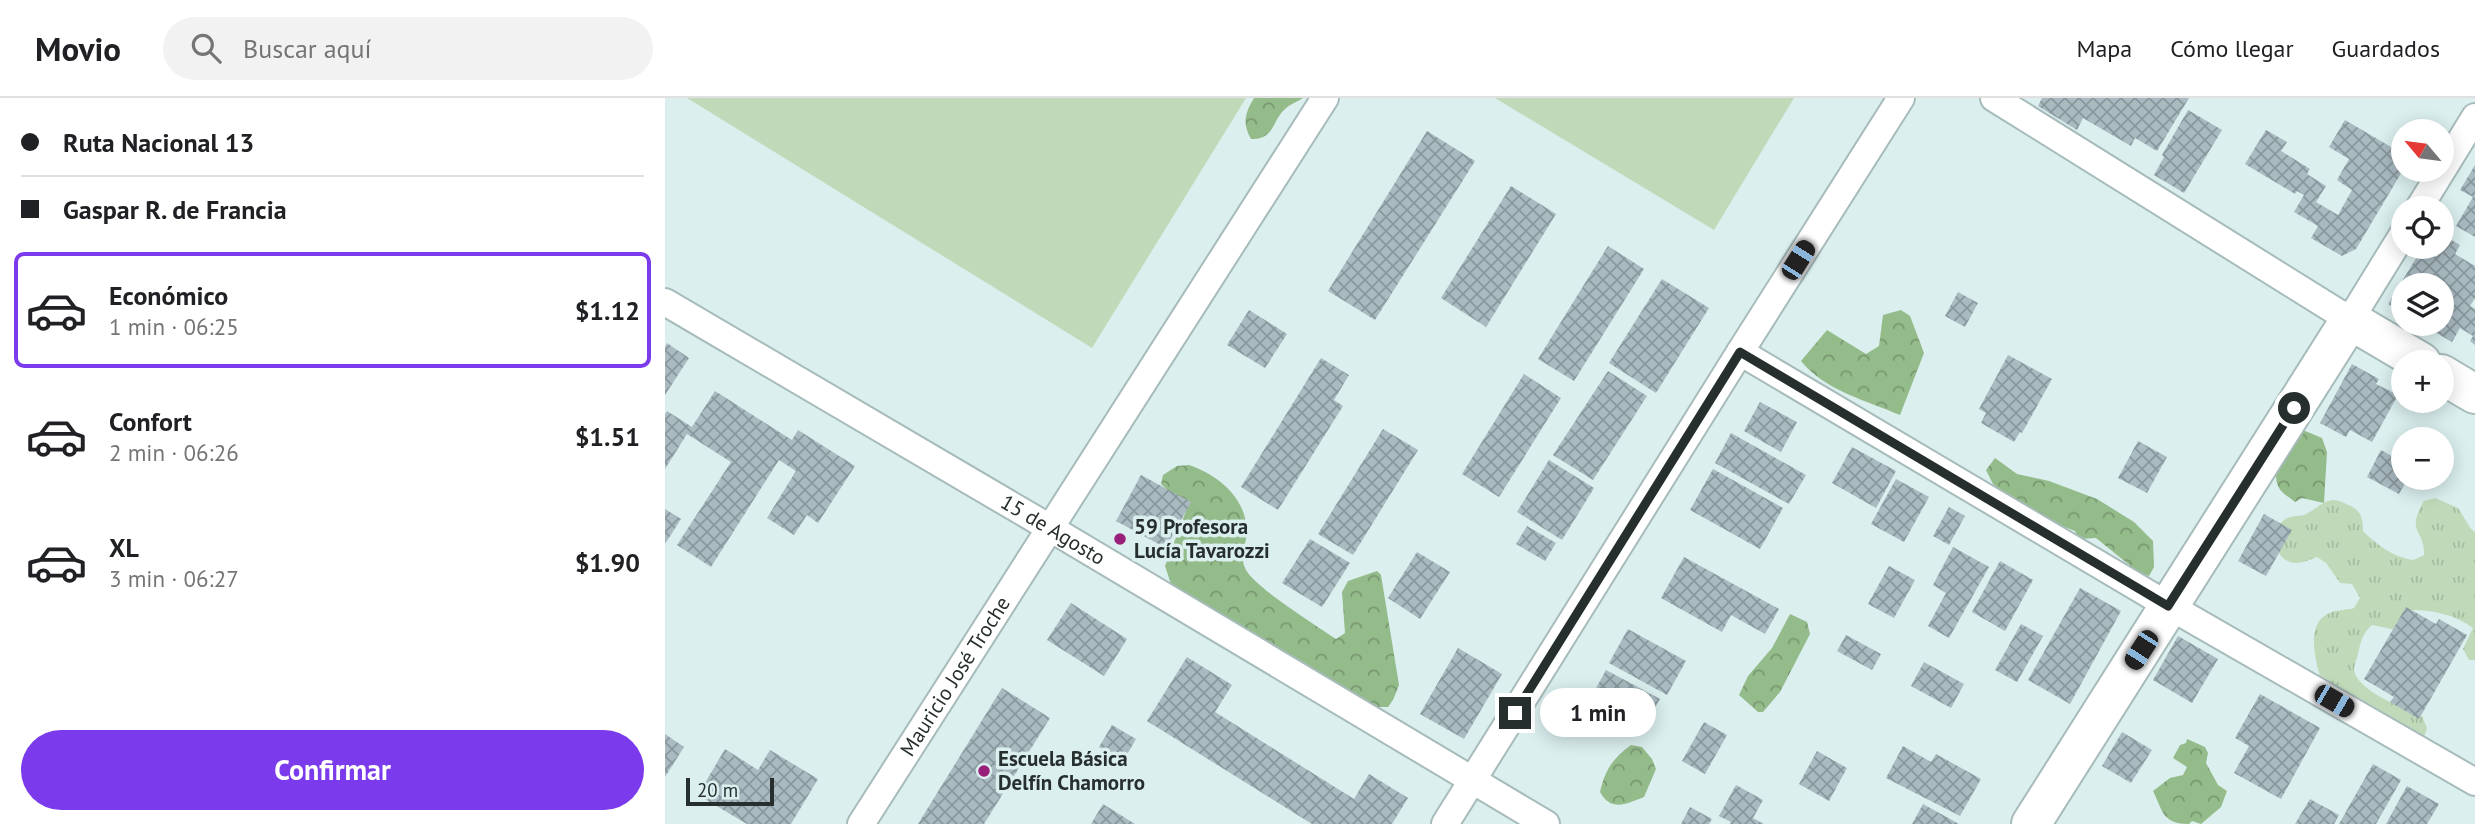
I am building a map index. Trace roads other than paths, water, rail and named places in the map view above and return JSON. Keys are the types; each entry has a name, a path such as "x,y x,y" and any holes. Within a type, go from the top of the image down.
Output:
{"highway":[{"path":"2031,824 2350,320 2401,350"},
{"path":"2454,382 2475,394"}],"street":[{"name":"Mauricio José Troche","path":"861,824 1325,98"},
{"path":"1445,824 1902,98"},
{"path":"1994,98 2350,320 2391,253"},
{"path":"2426,196 2475,117"},
{"name":"15 de Agosto","path":"665,302 1546,824"},
{"path":"1740,352 2168,606 2475,782"}],"place":[{"name":"59 Profesora Lucía Tavarozzi","path":"1120,539"},
{"name":"Escuela Básica Delfín Chamorro","path":"984,771"}]}
